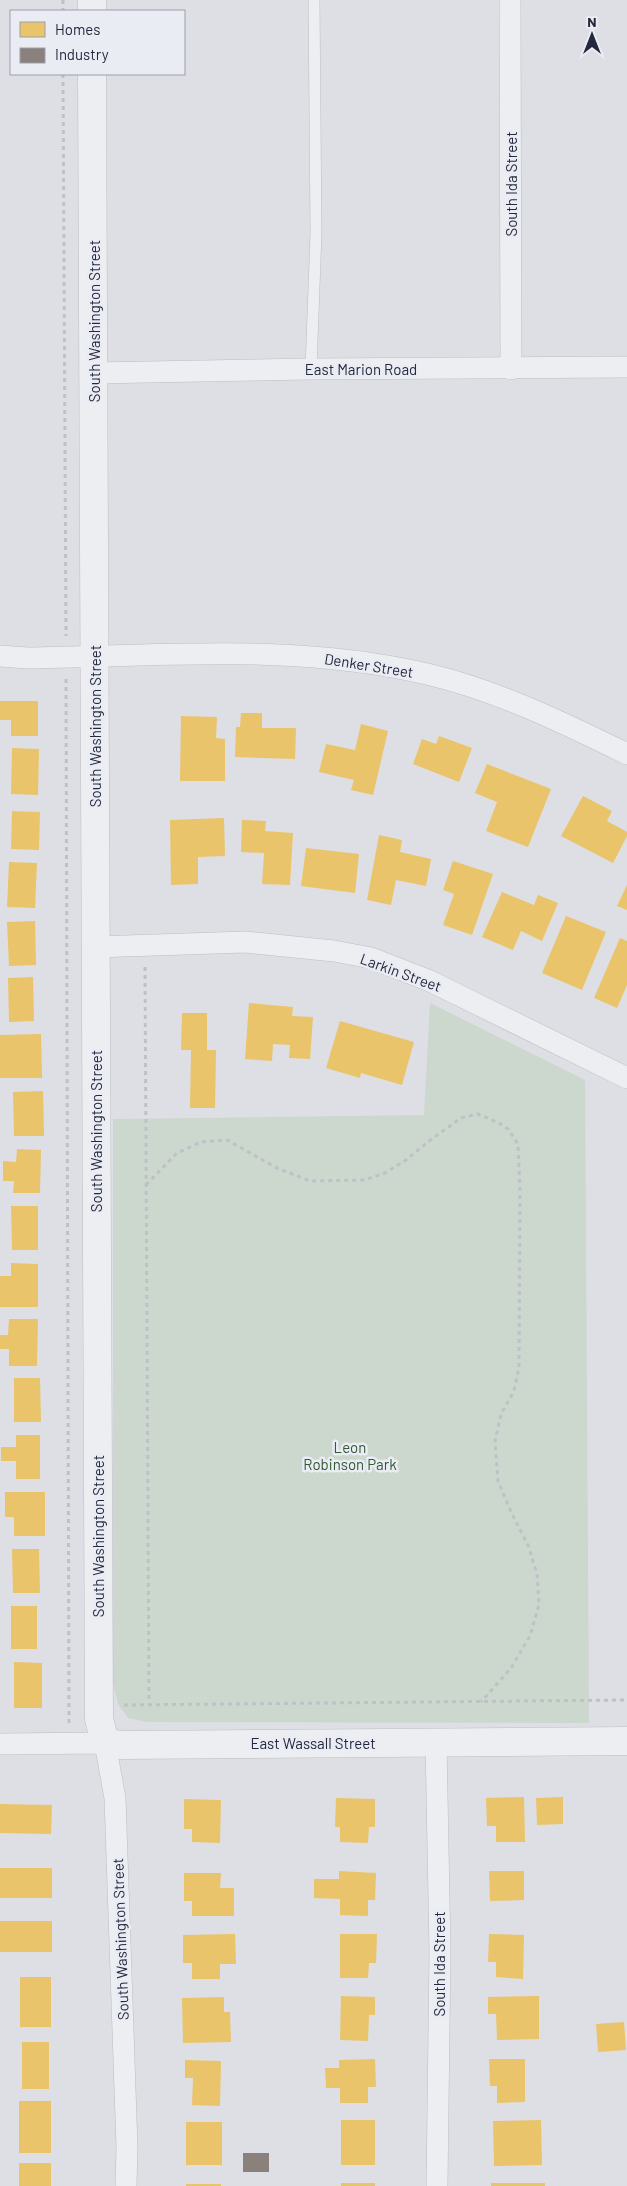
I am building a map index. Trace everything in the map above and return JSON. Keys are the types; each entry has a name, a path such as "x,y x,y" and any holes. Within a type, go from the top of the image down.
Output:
{"street":[{"name":"South Ida Street","path":"510,0 511,368"},
{"name":"South Washington Street","path":"92,75 99,1719 115,1798 127,2147 126,2186"},
{"name":"East Marion Road","path":"94,373 311,368 627,367"},
{"name":"Denker Street","path":"95,657 252,654 310,656 410,671 474,687 515,703 627,754"},
{"path":"0,656 95,657"},
{"name":"Larkin Street","path":"95,947 245,942 334,951 371,958 430,981 627,1078"},
{"name":"East Wassall Street","path":"0,1744 105,1743 122,1745 627,1741"},
{"name":"South Ida Street","path":"436,1742 440,1952 438,2186"}],"lane":[{"path":"311,368 316,234 314,0"}],"path":[{"path":"63,75 69,1723"},
{"path":"145,967 149,1704"},
{"path":"146,1185 178,1152 201,1142 228,1140 277,1168 310,1181 364,1180 385,1173 406,1160 461,1118 478,1114 499,1123 508,1130 518,1144 520,1191 519,1367 514,1391 501,1414 495,1441 498,1481 511,1512 528,1544 537,1574 539,1605 530,1636 511,1668 481,1702"},
{"path":"69,1711 149,1704 627,1700"}],"green space":[{"name":"Leon Robinson Park","path":"430,1003 585,1080 589,1723 147,1722 128,1718 118,1704 113,1683 113,1119 424,1115"}],"building: Homes":[{"path":"0,701 38,701 38,736 11,736 11,720 0,720"},
{"path":"241,713 262,713 262,728 296,728 295,759 235,757 236,727 240,727"},
{"path":"181,716 217,717 216,738 225,739 225,781 180,781"},
{"path":"361,724 388,731 373,795 351,790 354,780 319,772 326,744 355,750"},
{"path":"439,736 472,748 459,782 413,764 422,739 436,744"},
{"path":"12,748 39,749 38,795 11,794"},
{"path":"487,764 551,789 528,847 486,831 497,802 475,793"},
{"path":"583,796 612,811 607,821 627,832 627,836 613,863 561,836"},
{"path":"12,811 40,812 39,850 11,849"},
{"path":"224,818 225,856 198,857 198,884 171,885 170,820"},
{"path":"242,820 266,821 265,831 293,833 290,885 262,884 264,853 241,852"},
{"path":"379,835 402,840 400,852 431,859 426,886 396,880 391,905 367,900"},
{"path":"306,848 359,854 355,893 301,886"},
{"path":"453,861 493,874 472,935 443,925 454,894 443,890"},
{"path":"9,862 37,863 35,908 7,907"},
{"path":"627,885 627,910 617,906"},
{"path":"502,892 534,905 538,895 558,903 542,941 521,931 513,950 482,937"},
{"path":"566,916 606,932 582,990 542,973"},
{"path":"35,921 36,965 9,966 7,922"},
{"path":"620,938 627,941 627,985 617,1008 594,998"},
{"path":"33,977 34,1021 9,1022 8,978"},
{"path":"249,1003 293,1007 292,1016 313,1017 310,1059 289,1058 290,1045 273,1044 272,1061 245,1059"},
{"path":"182,1013 207,1013 207,1050 216,1050 215,1108 190,1108 191,1050 181,1050"},
{"path":"340,1021 414,1042 402,1085 361,1073 360,1078 326,1068"},
{"path":"41,1034 42,1078 0,1078 0,1035"},
{"path":"43,1091 44,1136 14,1136 13,1092"},
{"path":"17,1149 41,1150 40,1193 13,1193 14,1181 3,1181 3,1161 16,1162"},
{"path":"11,1206 38,1206 38,1250 12,1250"},
{"path":"11,1263 38,1264 38,1307 0,1307 0,1276 11,1276"},
{"path":"9,1319 38,1319 37,1366 9,1366 9,1349 0,1349 0,1335 8,1335"},
{"path":"14,1378 40,1378 41,1422 14,1422"},
{"path":"16,1435 40,1435 40,1479 16,1479 16,1461 1,1461 1,1447 16,1447"},
{"path":"5,1492 45,1492 45,1536 14,1536 14,1517 5,1517"},
{"path":"12,1549 39,1549 40,1593 13,1593"},
{"path":"11,1606 37,1606 37,1649 11,1649"},
{"path":"14,1662 42,1663 42,1708 14,1708"},
{"path":"524,1797 525,1842 496,1842 496,1826 487,1826 486,1798"},
{"path":"563,1797 563,1824 537,1825 536,1798"},
{"path":"336,1798 375,1799 375,1827 369,1827 368,1843 340,1842 340,1827 335,1827"},
{"path":"184,1799 221,1800 220,1843 192,1842 192,1829 184,1829"},
{"path":"0,1804 52,1805 51,1834 0,1833"},
{"path":"0,1868 52,1868 52,1898 0,1898"},
{"path":"339,1871 376,1873 375,1900 368,1900 368,1916 340,1915 340,1899 314,1898 314,1879 339,1879"},
{"path":"489,1871 524,1871 524,1900 490,1901"},
{"path":"184,1873 221,1873 220,1888 234,1888 234,1916 192,1916 192,1901 184,1901"},
{"path":"0,1921 52,1921 52,1952 0,1952"},
{"path":"235,1934 236,1964 220,1964 220,1979 192,1979 192,1963 183,1963 183,1935"},
{"path":"340,1934 377,1934 376,1963 369,1963 368,1978 340,1978"},
{"path":"489,1934 524,1935 523,1979 496,1977 496,1962 488,1962"},
{"path":"20,1977 51,1977 51,2027 20,2027"},
{"path":"341,1996 375,1997 375,2015 369,2015 368,2041 340,2040"},
{"path":"539,1996 539,2039 497,2040 496,2014 488,2014 488,1997"},
{"path":"224,1997 224,2012 230,2012 231,2042 183,2043 182,1998"},
{"path":"624,2022 626,2050 598,2052 596,2024"},
{"path":"22,2042 49,2042 49,2089 22,2089"},
{"path":"375,2059 376,2087 368,2087 368,2103 340,2103 340,2088 326,2088 325,2068 339,2068 339,2060"},
{"path":"489,2059 525,2059 525,2102 497,2103 497,2086 490,2086"},
{"path":"185,2060 221,2061 220,2106 192,2105 193,2078 185,2078"},
{"path":"19,2101 51,2101 51,2153 19,2153"},
{"path":"341,2120 375,2120 375,2165 341,2165"},
{"path":"541,2120 542,2165 494,2166 493,2121"},
{"path":"186,2122 222,2122 222,2165 186,2165"},
{"path":"19,2163 51,2163 51,2186 19,2186"},
{"path":"341,2183 375,2183 375,2186 341,2186"},
{"path":"491,2183 545,2183 545,2186 491,2186"},
{"path":"186,2184 221,2184 221,2186 186,2186"}],"building: Industry":[{"path":"243,2153 269,2153 269,2172 243,2172"}]}
